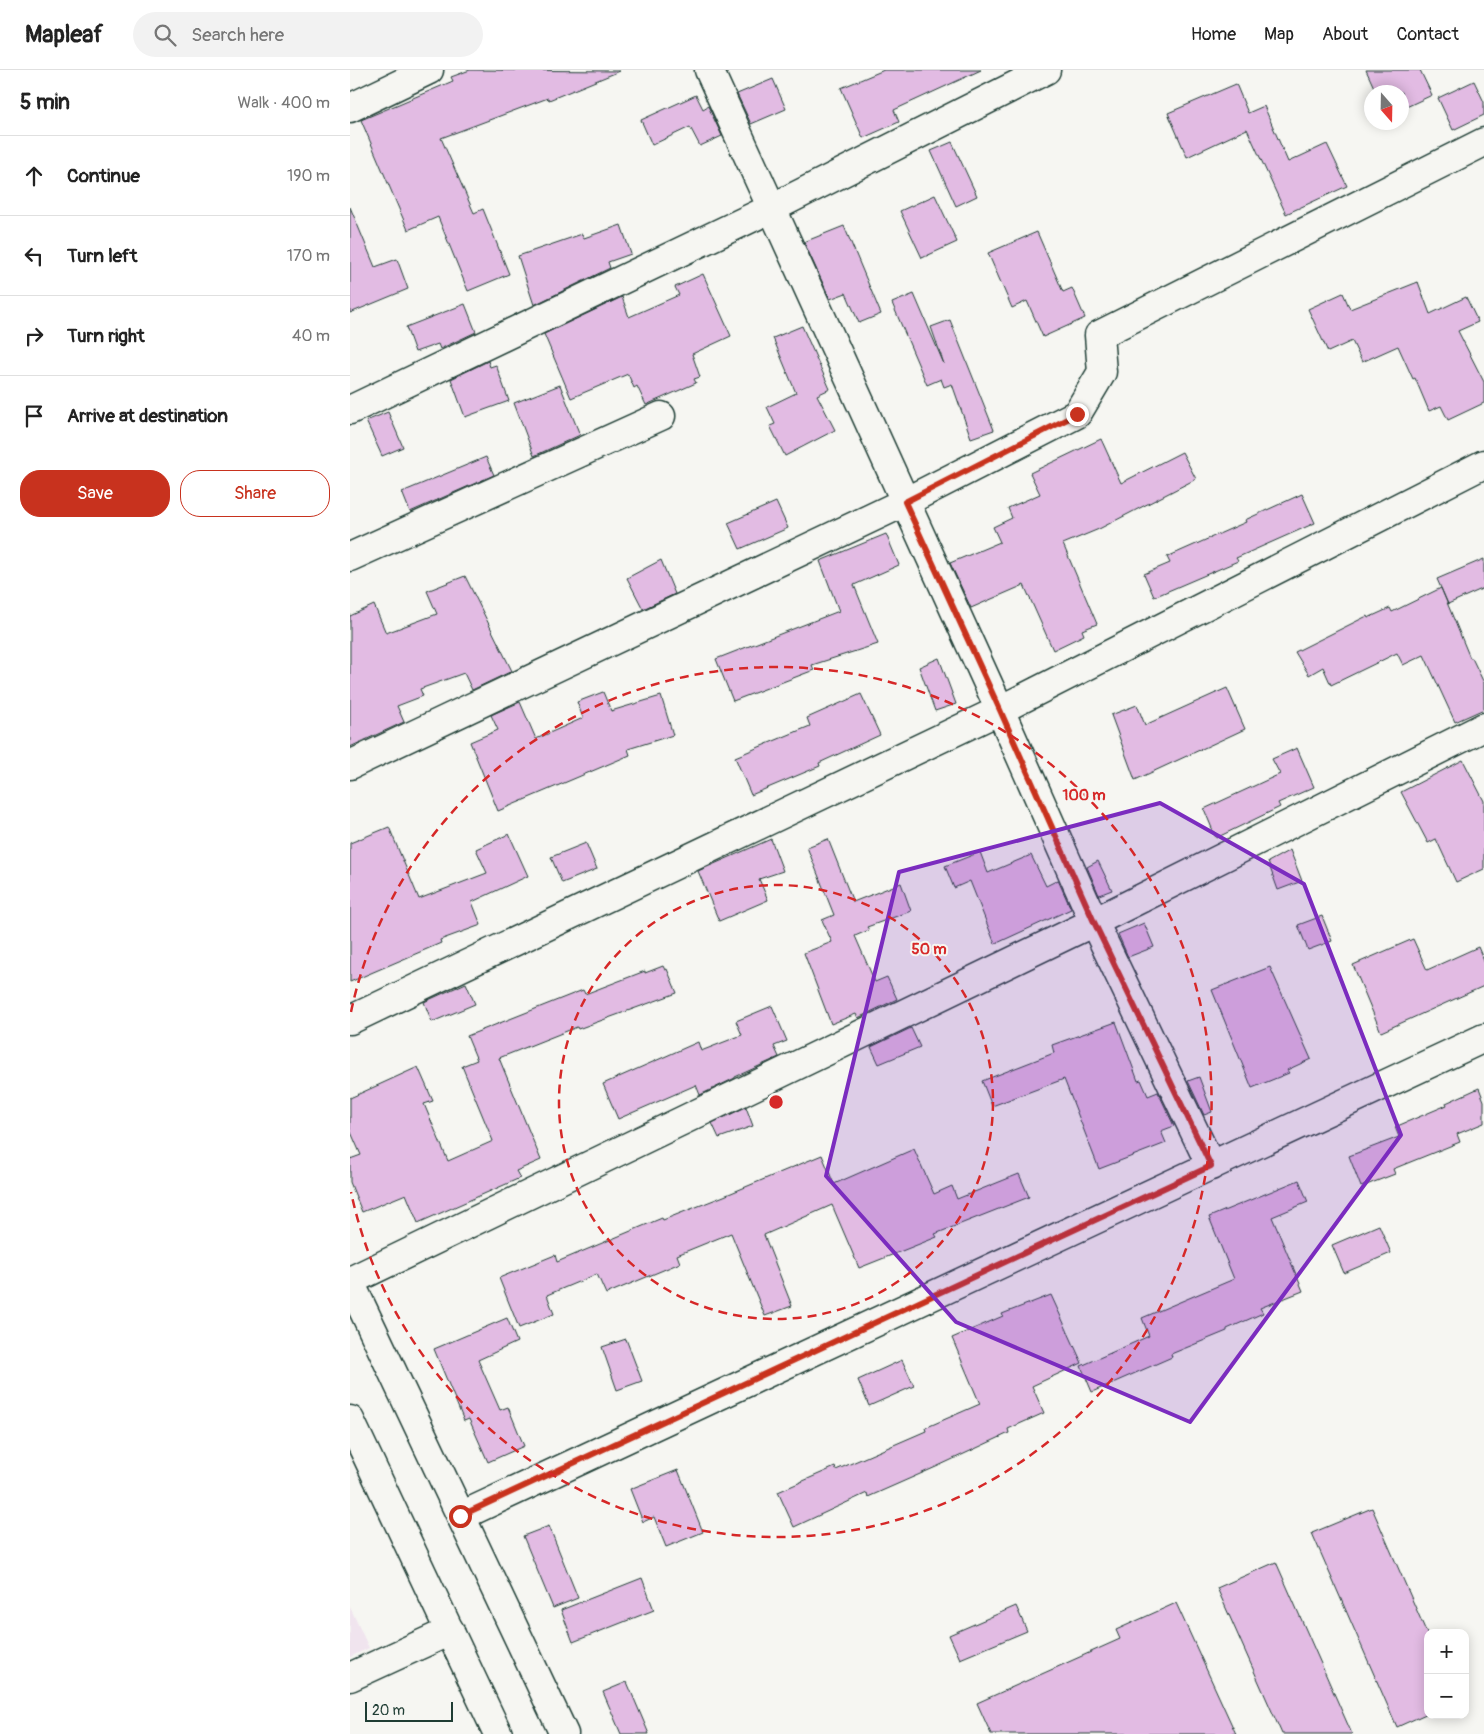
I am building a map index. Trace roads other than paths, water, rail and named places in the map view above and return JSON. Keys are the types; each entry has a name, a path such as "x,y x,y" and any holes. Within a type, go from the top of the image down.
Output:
{"street":[{"path":"350,108 428,70"},
{"path":"709,70 1000,710 1094,922 1211,1166"},
{"path":"350,410 772,208 1046,70"},
{"path":"350,765 905,502 1077,414 1102,372 1099,335 1484,142"},
{"path":"350,557 661,416"},
{"path":"350,1020 1000,710 1484,464"},
{"path":"564,1734 350,1281 1094,922 1484,727"},
{"path":"460,1516 1484,1038"},
{"path":"350,1420 498,1734"},
{"path":"350,1677 450,1631"}]}
